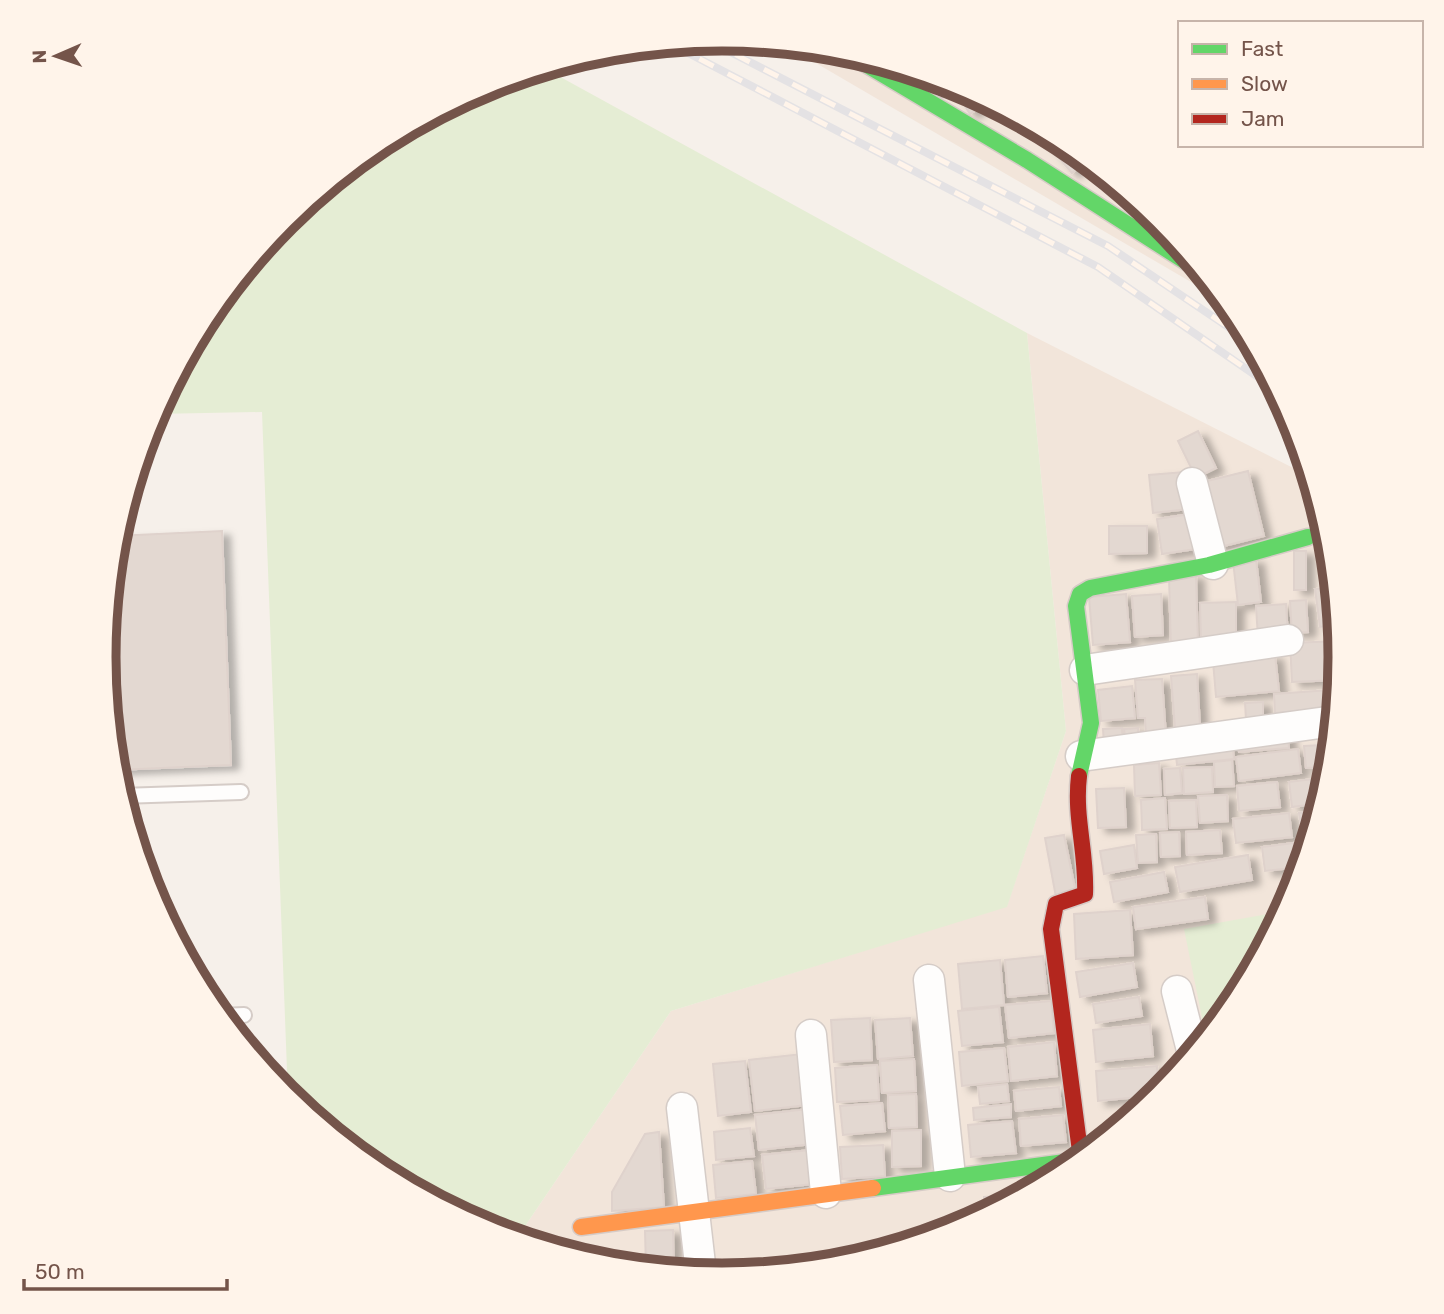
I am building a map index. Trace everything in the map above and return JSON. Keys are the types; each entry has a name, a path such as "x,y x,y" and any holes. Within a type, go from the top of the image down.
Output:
{"street":[{"path":"957,98 1172,251"},
{"path":"1192,483 1213,564"},
{"path":"1078,1147 1051,929 1056,904 1085,894 1086,874 1075,806 1082,756 1091,723 1076,606 1080,594 1090,587 1213,564 1308,537"},
{"path":"1085,670 1288,640"},
{"path":"1082,756 1324,723"},
{"path":"929,980 950,1176"},
{"path":"1177,991 1190,1042"},
{"path":"811,1035 826,1193"},
{"path":"682,1108 699,1262"},
{"path":"581,1227 692,1214 1057,1162"}],"lane":[{"path":"132,796 241,792"},
{"path":"233,1015 244,1015"}],"shaded area":[{"path":"805,57 879,71 917,83 990,113 1025,132 1059,153 1122,201 1178,257 1204,290"},
{"path":"1027,333 1299,471 1317,539 1327,617 1327,697 1323,736 1308,814 1296,852 1266,925 1247,960 1226,994 1178,1057 1122,1113 1059,1161 1025,1182 990,1201 917,1231 840,1252 762,1262 722,1263 682,1262 604,1252 523,1229 671,1011 1007,906 1066,731"}],"green space":[{"path":"555,74 1027,333 1066,731 1007,907 671,1011 523,1229 454,1201 385,1161 322,1113 287,1080 262,412 167,414 197,354 218,320 266,257 322,201 385,153 454,113"},
{"path":"1271,913 1247,960 1204,1025 1184,929"}],"building":[{"path":"962,100 979,108 970,114"},
{"path":"1050,148 1079,167 1072,173"},
{"path":"1198,431 1216,468 1196,478 1178,441"},
{"path":"1248,471 1264,536 1216,548 1199,483"},
{"path":"1184,472 1188,509 1153,513 1149,475"},
{"path":"1190,514 1196,549 1162,554 1157,519"},
{"path":"1109,526 1147,526 1147,553 1109,554"},
{"path":"222,531 231,765 126,770 117,697 116,657 117,617 128,535"},
{"path":"1294,551 1306,551 1306,590 1294,590"},
{"path":"1256,559 1261,602 1238,605 1233,561"},
{"path":"1196,575 1198,646 1171,650 1169,576"},
{"path":"1324,588 1327,626 1320,627 1315,589"},
{"path":"1126,594 1130,642 1093,645 1089,597"},
{"path":"1161,594 1163,635 1135,637 1132,596"},
{"path":"1306,600 1308,632 1292,633 1290,601"},
{"path":"1236,602 1236,641 1201,642 1200,603"},
{"path":"1286,604 1288,637 1258,638 1256,606"},
{"path":"1328,641 1327,680 1292,682 1290,643"},
{"path":"1275,655 1279,691 1216,697 1213,661"},
{"path":"1197,674 1200,726 1175,728 1171,676"},
{"path":"1162,679 1166,736 1146,737 1145,718 1138,718 1135,680"},
{"path":"1132,686 1135,718 1101,721 1098,690"},
{"path":"1327,690 1326,709 1275,713 1274,694"},
{"path":"1263,702 1263,719 1246,719 1245,703"},
{"path":"1122,728 1123,744 1104,745 1103,729"},
{"path":"1138,728 1139,743 1126,744 1124,729"},
{"path":"1287,729 1289,748 1239,752 1238,737"},
{"path":"1232,738 1234,759 1177,765 1175,745"},
{"path":"1322,745 1318,767 1306,768 1304,746"},
{"path":"1298,749 1301,773 1239,781 1236,757"},
{"path":"1232,760 1234,786 1215,787 1214,762"},
{"path":"1159,763 1161,795 1135,796 1134,765"},
{"path":"1212,767 1213,792 1184,794 1183,768"},
{"path":"1180,768 1182,793 1165,795 1164,769"},
{"path":"1316,779 1310,804 1292,807 1289,782"},
{"path":"1277,782 1280,807 1239,811 1237,786"},
{"path":"1124,788 1126,827 1098,828 1096,789"},
{"path":"1227,795 1228,821 1200,823 1198,796"},
{"path":"1165,798 1167,829 1142,830 1141,800"},
{"path":"1196,800 1197,827 1170,828 1169,801"},
{"path":"1308,812 1302,833 1299,813"},
{"path":"1289,813 1292,837 1236,843 1233,819"},
{"path":"1220,830 1222,853 1187,855 1186,832"},
{"path":"1179,832 1180,856 1161,857 1160,833"},
{"path":"1156,834 1157,862 1138,863 1136,835"},
{"path":"1064,835 1076,893 1056,897 1045,838"},
{"path":"1299,842 1290,868 1265,871 1262,847"},
{"path":"1134,845 1137,868 1104,874 1100,851"},
{"path":"1248,855 1252,880 1180,892 1175,867"},
{"path":"1164,872 1168,892 1114,902 1110,882"},
{"path":"1205,897 1208,919 1136,929 1133,907"},
{"path":"1130,910 1133,955 1076,959 1074,914"},
{"path":"1043,956 1047,993 1008,997 1005,960"},
{"path":"1000,960 1004,1005 962,1009 958,964"},
{"path":"1133,963 1137,987 1080,997 1076,972"},
{"path":"1139,997 1142,1016 1096,1023 1093,1004"},
{"path":"1051,1001 1054,1033 1009,1038 1005,1005"},
{"path":"999,1007 1003,1042 962,1046 958,1011"},
{"path":"870,1018 872,1060 834,1062 831,1020"},
{"path":"910,1018 913,1056 878,1059 875,1020"},
{"path":"1150,1024 1153,1056 1096,1062 1093,1030"},
{"path":"1054,1042 1057,1076 1011,1081 1008,1047"},
{"path":"1004,1048 1008,1081 962,1086 959,1052"},
{"path":"802,1054 807,1105 755,1111 749,1060"},
{"path":"914,1059 916,1091 882,1093 880,1061"},
{"path":"745,1061 751,1112 718,1116 713,1064"},
{"path":"877,1065 879,1100 837,1102 835,1068"},
{"path":"1157,1066 1158,1079 1139,1097 1098,1101 1096,1071"},
{"path":"1007,1084 1009,1101 980,1104 978,1087"},
{"path":"1059,1087 1061,1106 1016,1111 1014,1091"},
{"path":"916,1094 917,1127 889,1128 888,1095"},
{"path":"882,1103 885,1131 843,1135 840,1106"},
{"path":"1011,1104 1011,1117 974,1120 973,1108"},
{"path":"808,1109 812,1144 759,1150 755,1115"},
{"path":"1063,1115 1066,1142 1021,1146 1019,1119"},
{"path":"1012,1121 1016,1153 971,1157 968,1125"},
{"path":"750,1128 754,1156 716,1160 714,1132"},
{"path":"921,1130 921,1166 892,1167 892,1131"},
{"path":"659,1132 664,1207 612,1211 612,1192 645,1134"},
{"path":"883,1145 885,1176 842,1179 840,1147"},
{"path":"810,1150 813,1184 766,1189 762,1155"},
{"path":"752,1161 756,1194 716,1198 713,1165"},
{"path":"999,1196 984,1203 984,1197"},
{"path":"673,1230 674,1261 646,1258 645,1231"}],"railway":[{"path":"729,51 1108,246 1232,329"},
{"path":"686,52 1098,267 1260,379"}],"traffic: fast":[{"path":"876,70 1027,160 1177,256"},
{"path":"1079,776 1091,723 1076,606 1080,594 1090,588 1209,565 1308,537"},
{"path":"873,1188 1055,1163"}],"traffic: slow":[{"path":"581,1227 873,1188"}],"traffic: jam":[{"path":"1079,776 1078,806 1085,894 1056,904 1051,929 1079,1146"}]}
